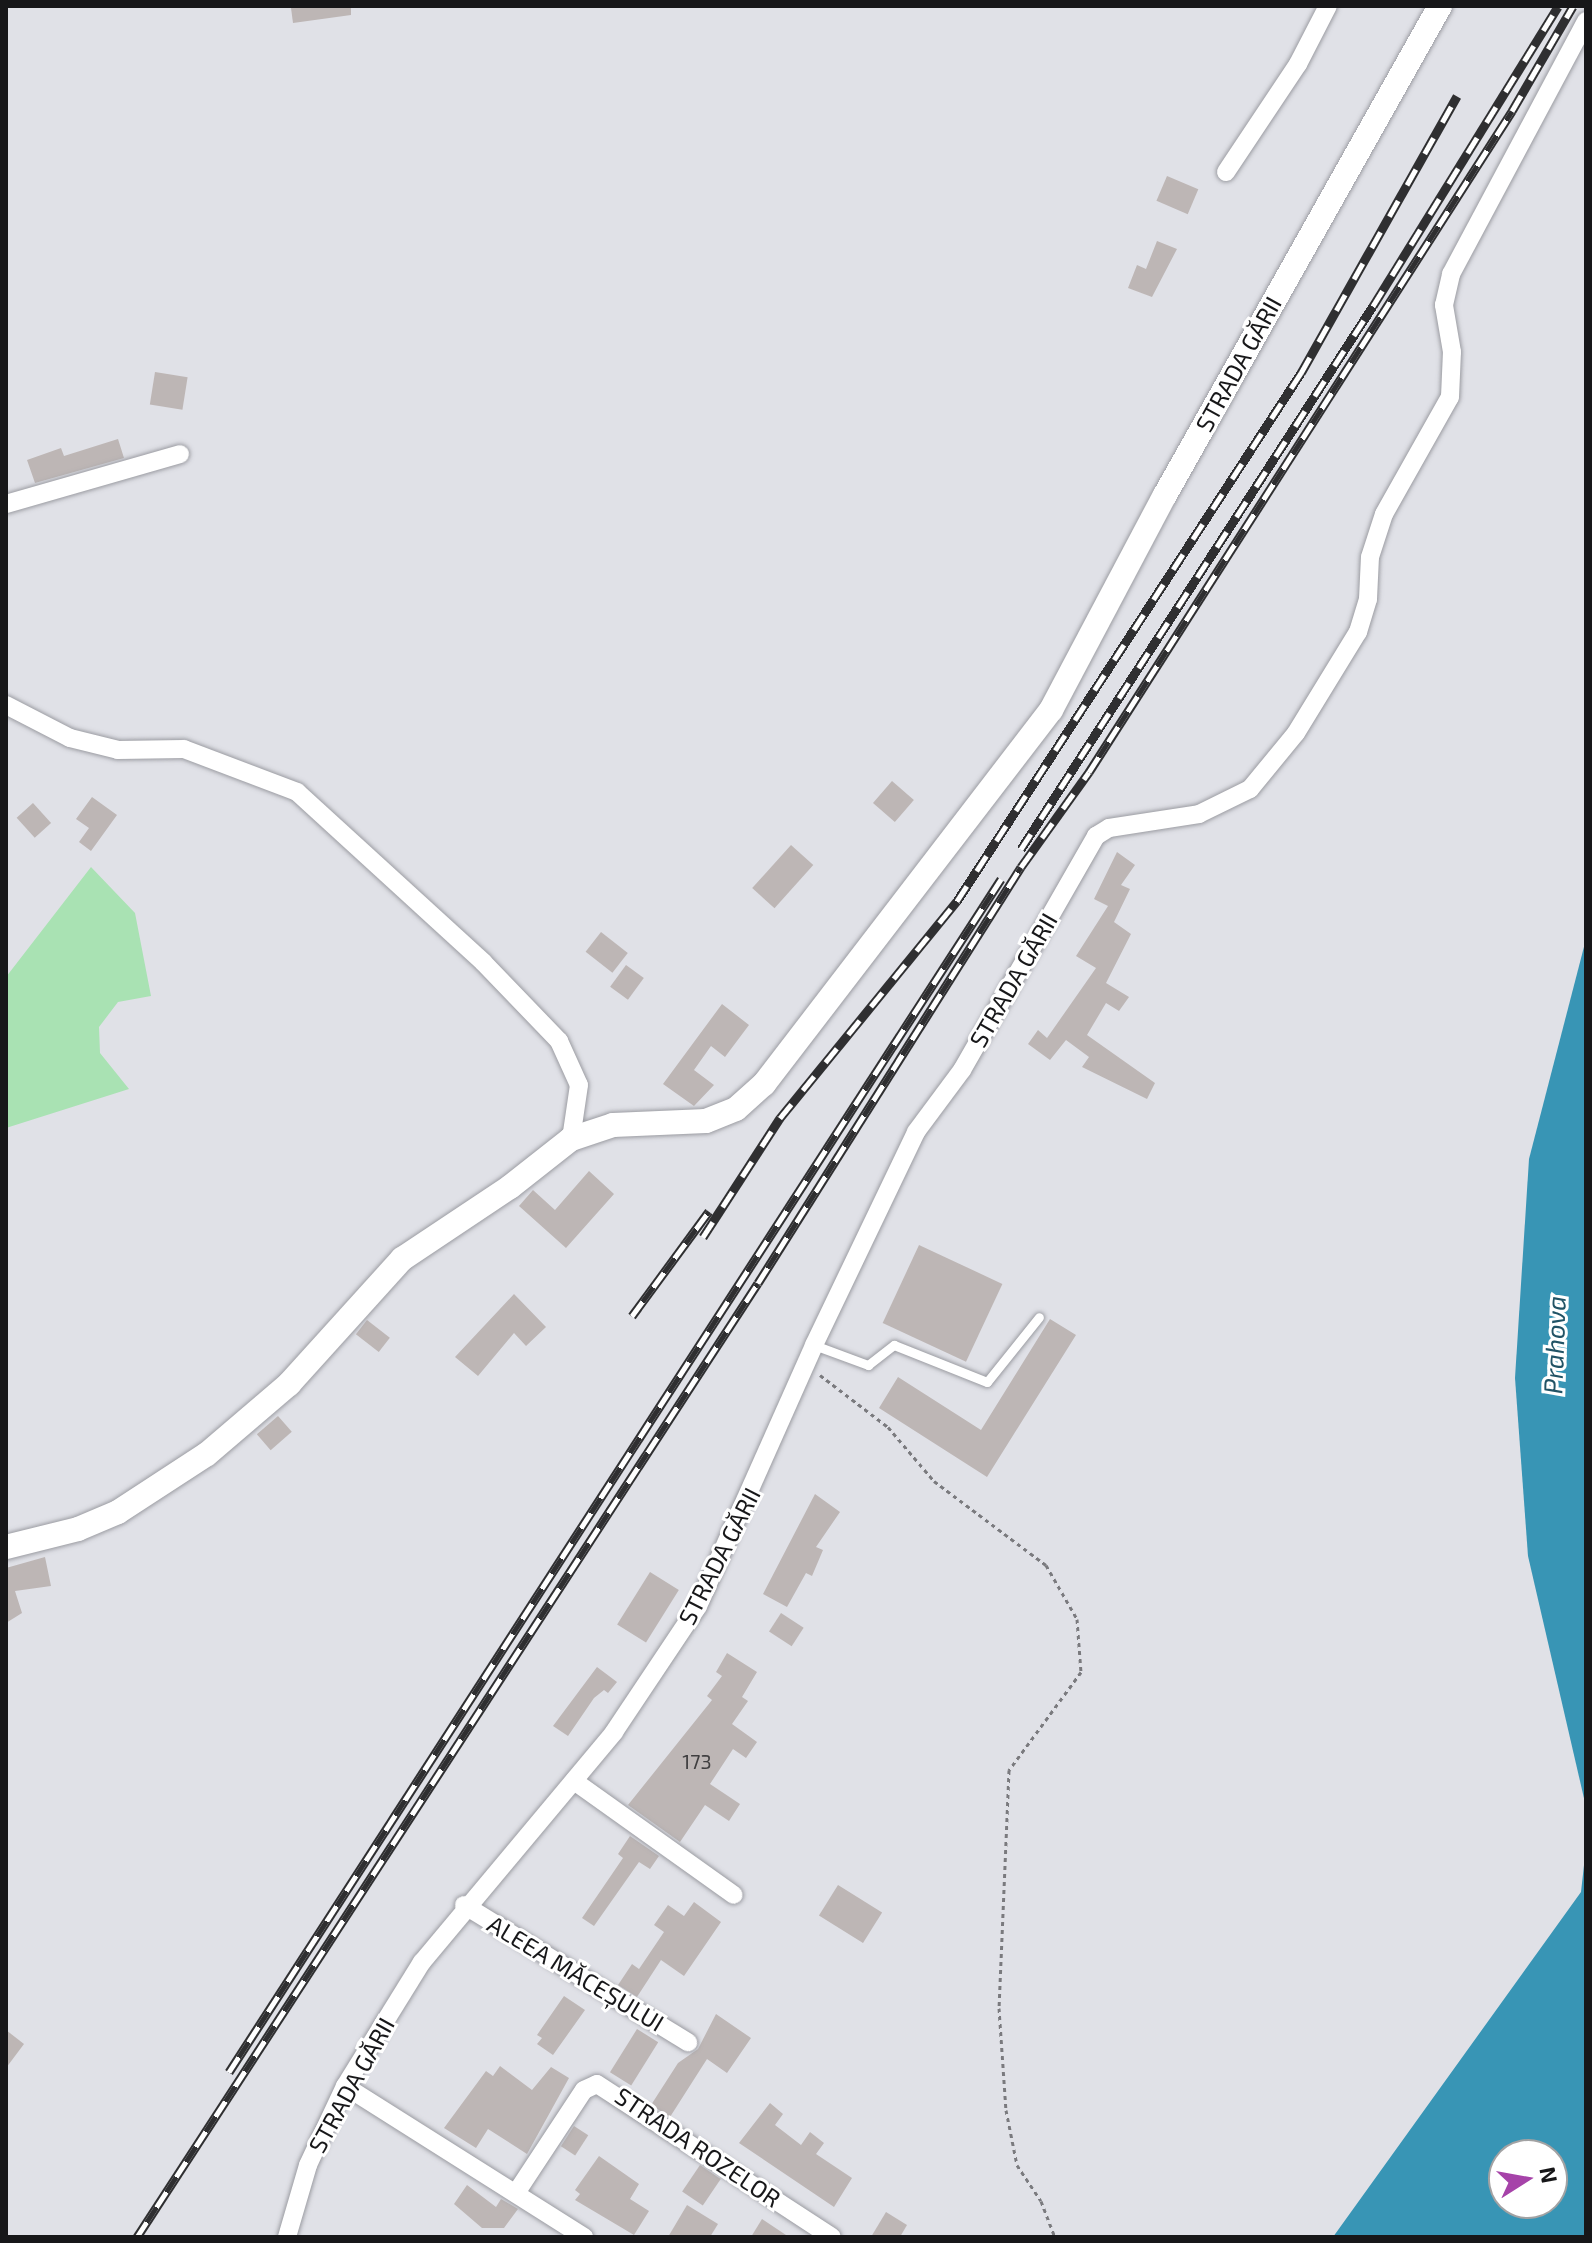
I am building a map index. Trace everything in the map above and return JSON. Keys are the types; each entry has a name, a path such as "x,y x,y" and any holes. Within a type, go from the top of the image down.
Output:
{"street":[{"path":"1226,172 1298,64 1328,6"},
{"name":"STRADA GĂRII","path":"6,1547 78,1529 118,1512 207,1454 289,1384 402,1259 510,1187 571,1139 601,1127 722,1116 749,1099 808,1030 1051,710 1165,495 1440,6"},
{"name":"STRADA GĂRII","path":"287,2237 308,2165 345,2086 422,1962 464,1905 614,1732 698,1606 814,1345 916,1132 962,1070 1096,836 1109,828 1199,814 1250,789 1296,733 1358,632 1368,599 1370,557 1384,514 1450,397 1452,352 1444,305 1451,274 1586,21"},
{"path":"6,504 180,454"},
{"path":"6,705 70,738 118,750 184,749 297,792 483,962 559,1041 579,1085 571,1139"},
{"path":"574,1781 734,1895"},
{"name":"ALEEA MĂCEȘULUI","path":"464,1905 688,2042"},
{"name":"STRADA ROZELOR","path":"516,2193 584,2090 597,2084 832,2237"},
{"path":"345,2086 584,2237"}],"lane":[{"path":"814,1345 868,1365 894,1345 987,1382 1039,1317"}],"path":[{"path":"806,1364 888,1427 934,1481 1046,1565 1077,1619 1081,1672 1009,1770 999,2008 1006,2110 1017,2165 1041,2201 1055,2237"}],"green space":[{"path":"91,867 135,913 151,996 118,1002 99,1027 100,1053 129,1089 6,1128 6,977"}],"water":[{"name":"Prahova","path":"1586,939 1586,1807 1528,1556 1515,1378 1529,1159"},
{"path":"1586,1847 1586,2237 1333,2237 1581,1892"}],"building":[{"path":"351,6 351,15 293,23 291,8"},
{"path":"1167,176 1198,189 1188,214 1156,201"},
{"path":"1157,241 1177,249 1152,297 1128,288 1137,265 1146,269"},
{"path":"155,372 188,377 182,410 150,405"},
{"path":"118,439 124,458 35,483 27,460 61,448 64,456"},
{"path":"892,781 914,800 895,822 873,803"},
{"path":"92,797 117,815 91,851 79,842 89,828 76,819"},
{"path":"33,803 51,823 35,838 17,818"},
{"path":"791,845 813,865 774,908 752,888"},
{"path":"1117,852 1135,865 1121,885 1130,889 1114,922 1131,934 1106,983 1129,997 1119,1011 1106,1003 1087,1035 1155,1083 1147,1099 1082,1067 1089,1057 1066,1040 1050,1060 1028,1044 1038,1030 1047,1038 1096,968 1076,956 1108,906 1094,899"},
{"path":"601,932 628,953 612,973 586,952"},
{"path":"626,965 644,978 628,1000 610,987"},
{"path":"722,1004 749,1025 725,1057 711,1046 694,1070 714,1085 694,1106 663,1084"},
{"path":"589,1171 614,1194 566,1248 519,1206 533,1190 555,1210"},
{"path":"919,1245 1002,1284 966,1362 883,1323"},
{"path":"514,1294 546,1327 526,1346 514,1333 478,1376 455,1357"},
{"path":"1050,1319 1076,1335 987,1477 879,1408 898,1377 981,1430"},
{"path":"367,1320 390,1338 379,1352 356,1334"},
{"path":"278,1416 292,1432 271,1450 257,1434"},
{"path":"815,1494 840,1512 816,1547 823,1550 812,1576 806,1573 787,1607 763,1594"},
{"path":"45,1557 51,1586 15,1591 22,1613 6,1623 6,1568"},
{"path":"650,1572 679,1590 646,1643 617,1625"},
{"path":"781,1613 804,1628 792,1646 769,1631"},
{"path":"727,1653 757,1672 742,1697 748,1701 732,1724 757,1742 746,1758 733,1749 710,1784 740,1804 729,1821 705,1805 680,1842 628,1805 712,1700 707,1696 722,1676 716,1672"},
{"path":"597,1667 617,1682 608,1693 604,1690 594,1698 568,1736 553,1726"},
{"path":"630,1836 659,1856 650,1869 639,1862 594,1926 582,1918 623,1858 618,1854"},
{"path":"838,1885 882,1913 863,1943 819,1916"},
{"path":"694,1902 721,1922 684,1976 661,1960 637,1997 618,1985 632,1964 639,1969 664,1932 654,1925 668,1905 684,1916"},
{"path":"564,1996 585,2010 553,2055 537,2044 542,2038 537,2035"},
{"path":"716,2014 751,2038 727,2073 707,2059 670,2117 651,2105 678,2063 698,2049"},
{"path":"637,2029 658,2042 631,2085 610,2072"},
{"path":"6,2030 24,2044 6,2068"},
{"path":"500,2066 532,2090 551,2067 569,2078 527,2154 488,2129 476,2148 444,2128 486,2071 493,2076"},
{"path":"770,2103 783,2114 775,2125 801,2145 810,2132 824,2143 816,2154 852,2178 834,2207 739,2143"},
{"path":"574,2126 588,2135 575,2155 561,2146"},
{"path":"599,2156 639,2184 630,2199 649,2211 634,2235 575,2200 580,2194 575,2190"},
{"path":"700,2165 721,2179 703,2206 682,2192"},
{"path":"467,2185 496,2207 501,2199 518,2209 504,2228 482,2228 454,2204"},
{"path":"687,2205 718,2224 710,2237 668,2237"},
{"path":"886,2212 907,2225 900,2237 871,2237"},
{"path":"762,2219 789,2237 751,2237"}],"railway":[{"path":"1021,849 1373,306 1558,6"},
{"path":"137,2237 758,1283 1021,867 1089,772 1512,111 1573,6"},
{"path":"703,1237 780,1118 957,901 1301,373 1457,96"},
{"path":"229,2072 1001,879"},
{"path":"632,1316 709,1211"}]}
